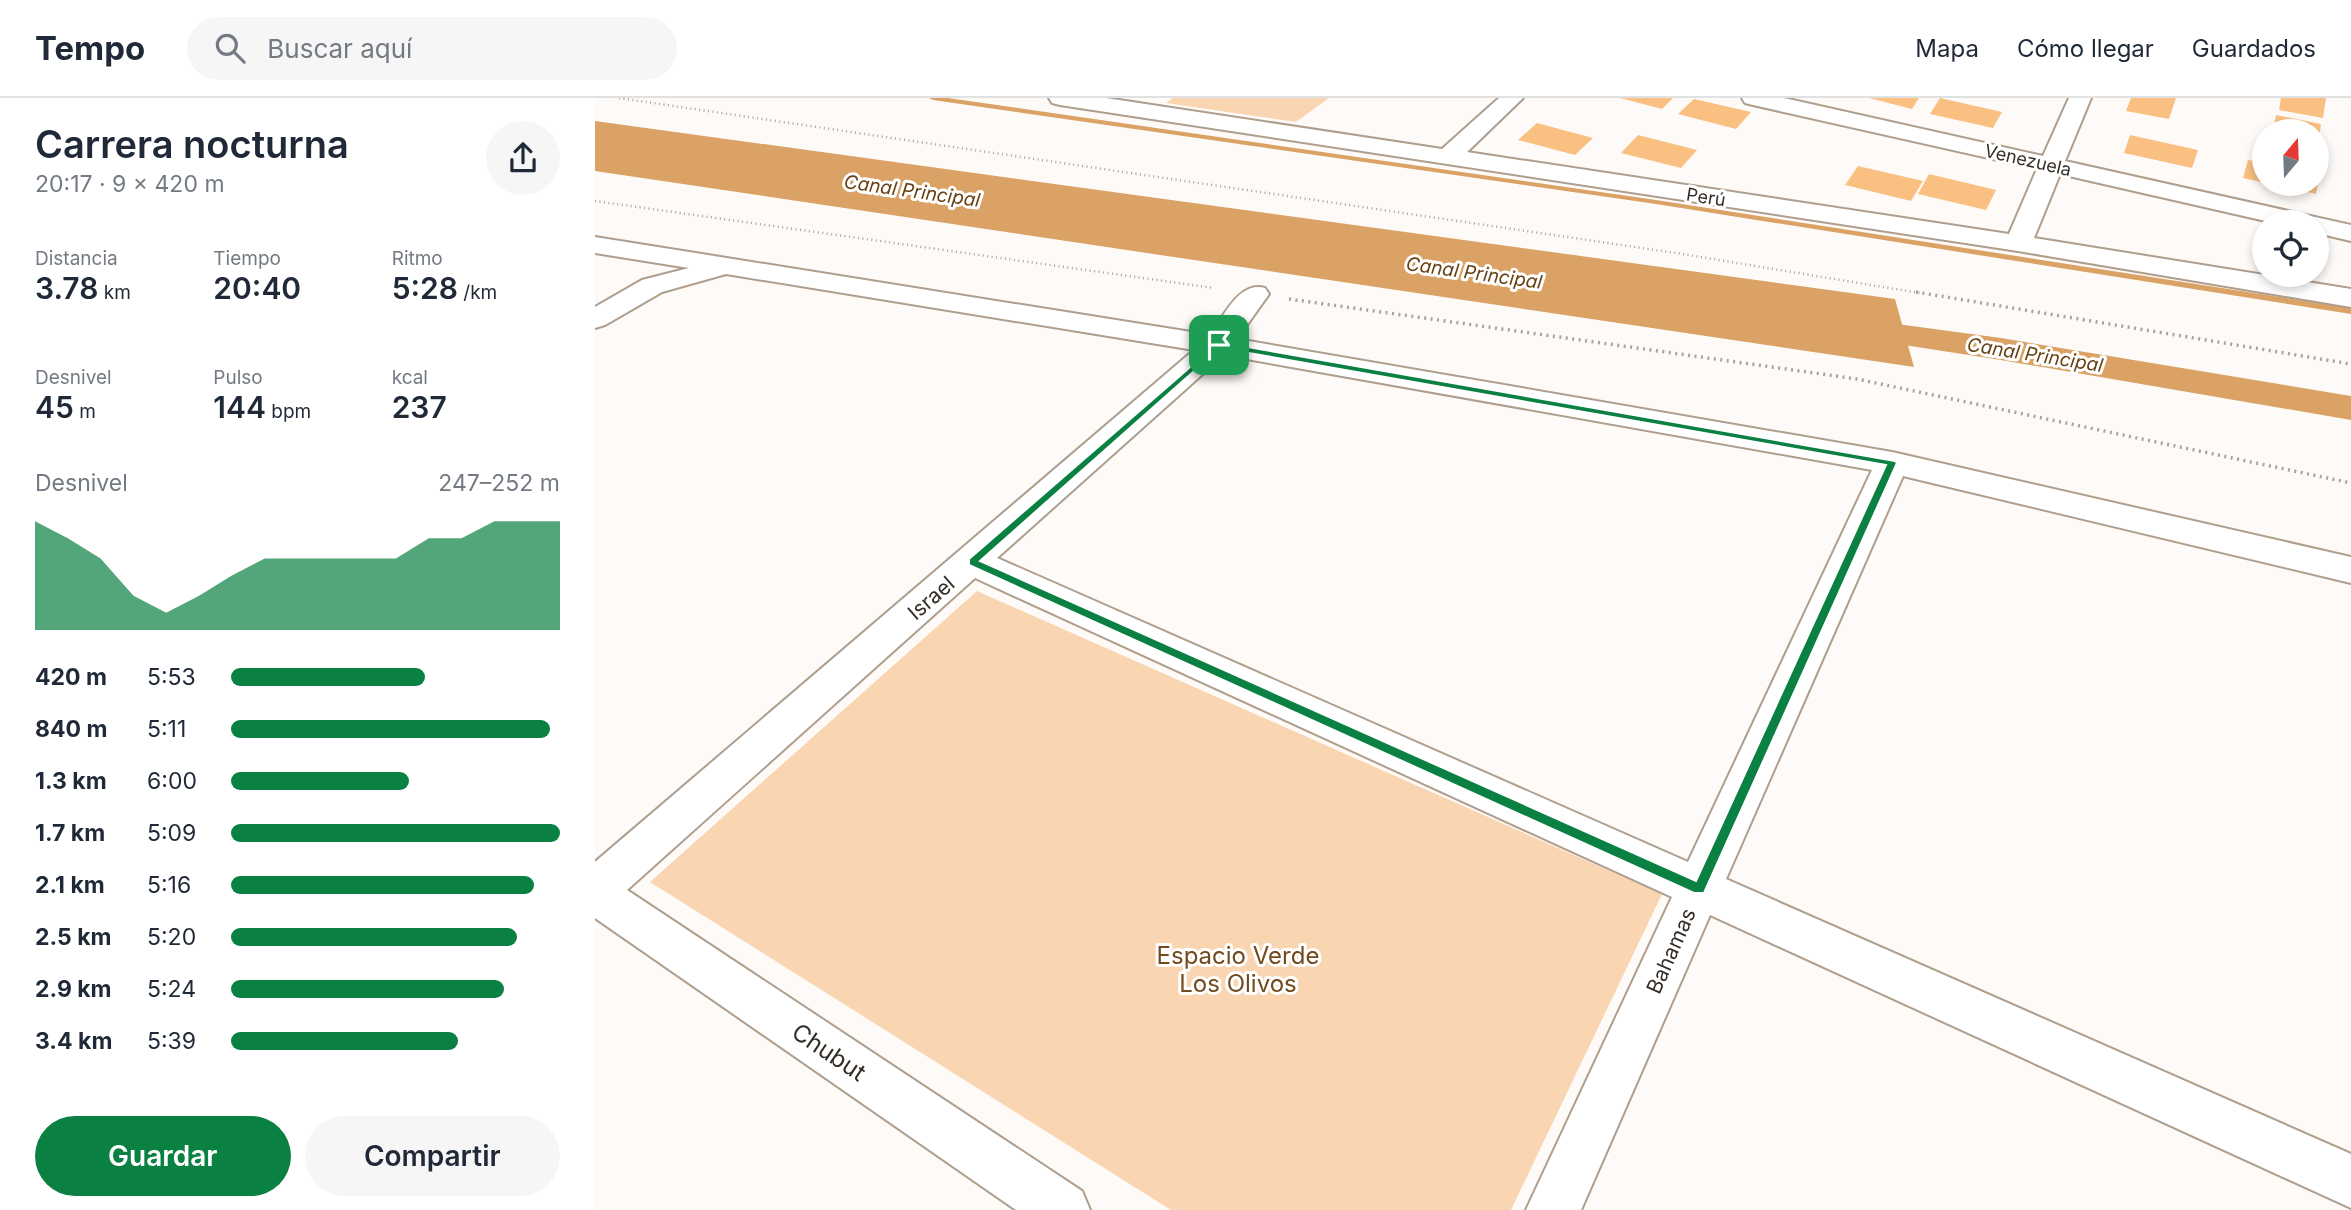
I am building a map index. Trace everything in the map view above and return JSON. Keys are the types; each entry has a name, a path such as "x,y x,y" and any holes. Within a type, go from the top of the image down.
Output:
{"street":[{"name":"Perú","path":"1060,98 1133,102 1445,158 2018,243 2351,298"},
{"path":"1445,158 1512,98"},
{"name":"Venezuela","path":"1753,98 1801,103 2053,166 2252,210"},
{"path":"2018,243 2080,98"},
{"path":"2329,228 2351,233"},
{"path":"595,245 1219,345 1892,463 2351,570"},
{"path":"652,286 659,270 659,254"},
{"path":"595,319 652,286 731,267"},
{"name":"Israel","path":"595,891 1219,345 1255,294"},
{"name":"Bahamas","path":"1553,1210 1892,463"},
{"path":"972,562 2351,1181"},
{"name":"Chubut","path":"595,891 1063,1210"}],"path":[{"path":"619,98 1690,255 2351,364"},
{"path":"595,201 1857,379 2351,483"}],"green space":[{"path":"1173,98 1329,98 1296,122 1166,103"},
{"name":"Espacio Verde Los Olivos","path":"977,591 1662,894 1511,1210 1171,1210 650,882"}],"water":[{"path":"595,121 1895,299 1914,367 595,171"}],"building":[{"path":"1620,98 1673,98 1662,109"},
{"path":"1869,98 1919,98 1912,109"},
{"path":"1940,98 2002,112 1993,128 1930,114"},
{"path":"2131,98 2176,98 2169,119 2126,111"},
{"path":"2281,98 2326,98 2323,118 2279,110"},
{"path":"1694,99 1751,112 1736,129 1678,114"},
{"path":"2276,115 2296,119 2275,119"},
{"path":"1537,123 1593,138 1575,155 1518,140"},
{"path":"1638,135 1697,150 1681,168 1621,153"},
{"path":"2130,135 2198,150 2192,168 2124,153"},
{"path":"2248,160 2252,161 2252,180 2243,178"},
{"path":"1858,166 1923,181 1911,201 1845,185"},
{"path":"1929,174 1996,190 1986,210 1918,194"}],"waterway":[{"path":"933,98 1656,202 2351,311"},
{"name":"Canal Principal","path":"1845,327 2001,349 2351,408"}],"route":[{"path":"1219,345 1892,463 1699,888 972,562 1219,345"}]}
